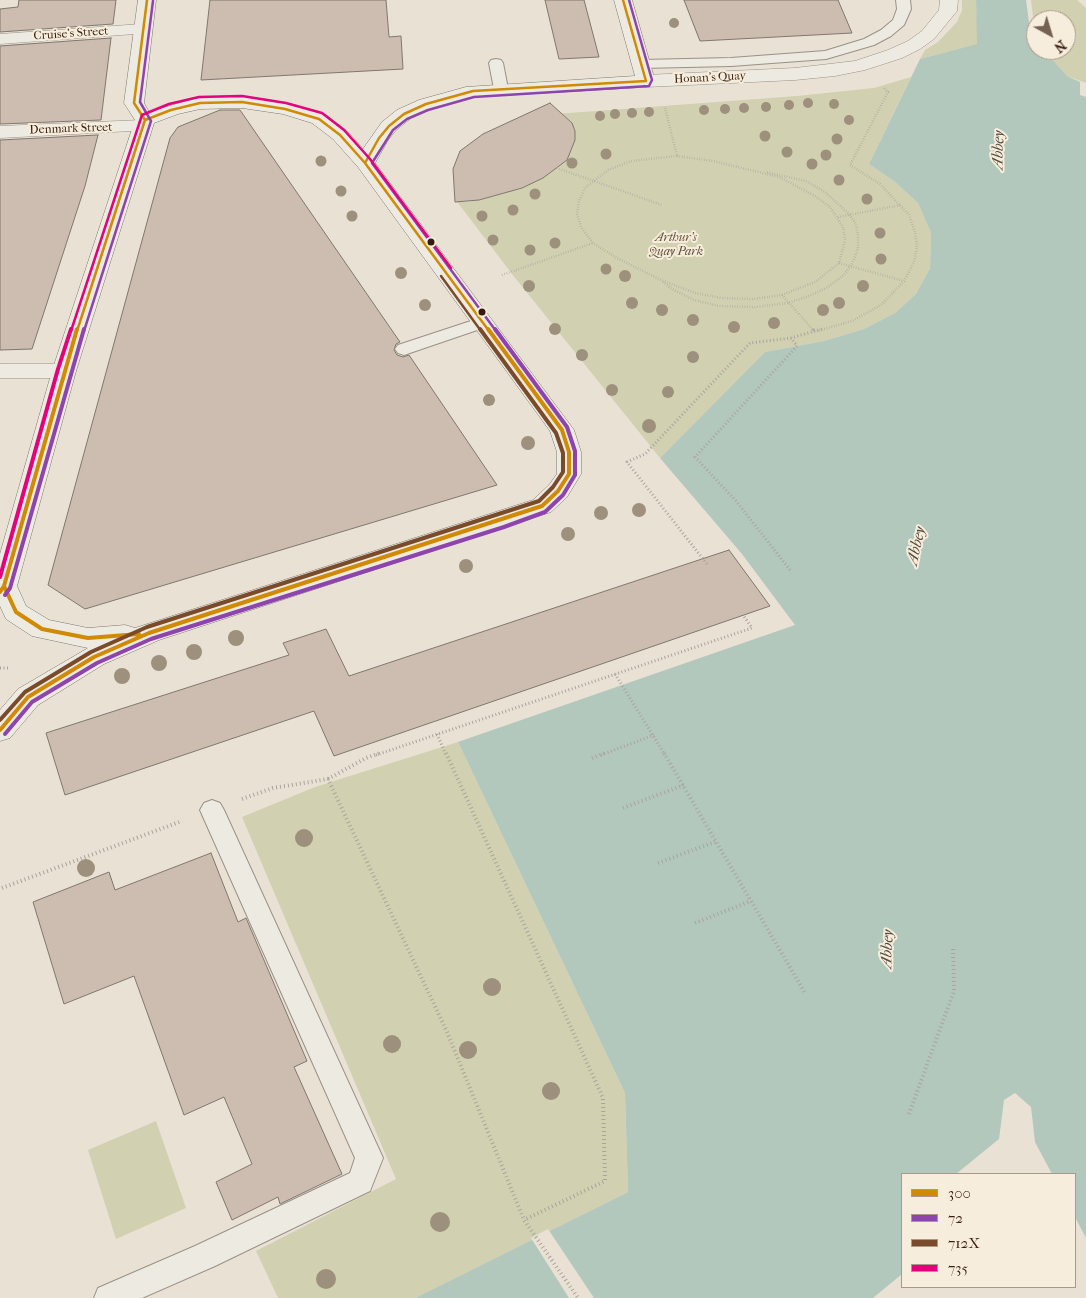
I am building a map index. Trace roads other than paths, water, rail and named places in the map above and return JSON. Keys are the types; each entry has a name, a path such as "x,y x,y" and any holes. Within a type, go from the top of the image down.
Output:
{"main road":[{"path":"146,0 134,103 144,123 64,371 2,589 16,612 42,629 88,638 149,633"},
{"path":"623,0 644,73"},
{"name":"Honan's Quay","path":"364,163 379,138 389,126 404,114 426,104 473,91 644,73 795,74 858,66 895,54 914,45 928,35 949,6"},
{"name":"Cruise's Street","path":"0,39 142,30"},
{"path":"0,730 28,697 94,657 149,633 502,521 542,506 558,491 569,474 570,452 562,430 364,163 340,135 319,119 285,109 242,102 200,103 171,110 144,123"},
{"name":"Denmark Street","path":"0,132 144,123"},
{"path":"0,370 64,371"}],"lane":[{"path":"644,73 731,62 826,55 869,42 886,33 899,22 904,9 903,0"},
{"path":"496,63 501,89"},
{"path":"404,348 483,322"},
{"path":"108,1298 205,1256 360,1182 369,1158 212,810"}],"water":[{"name":"Abbey","path":"976,0 1026,0 1026,60 1053,60 1067,76 1080,82 1080,95 1086,97 1086,1238 1076,1219 1076,1173 1051,1173 1035,1142 1031,1107 1015,1093 1004,1100 999,1139 957,1173 901,1173 901,1275 873,1298 415,1298 628,1192 625,1093 458,742 795,625 742,554 660,458 765,352 824,341 864,329 895,313 916,294 930,268 931,233 918,203 895,182 869,164 920,59 977,44"}],"park label":[{"name":"Arthur's Quay Park","path":"676,245"}]}
